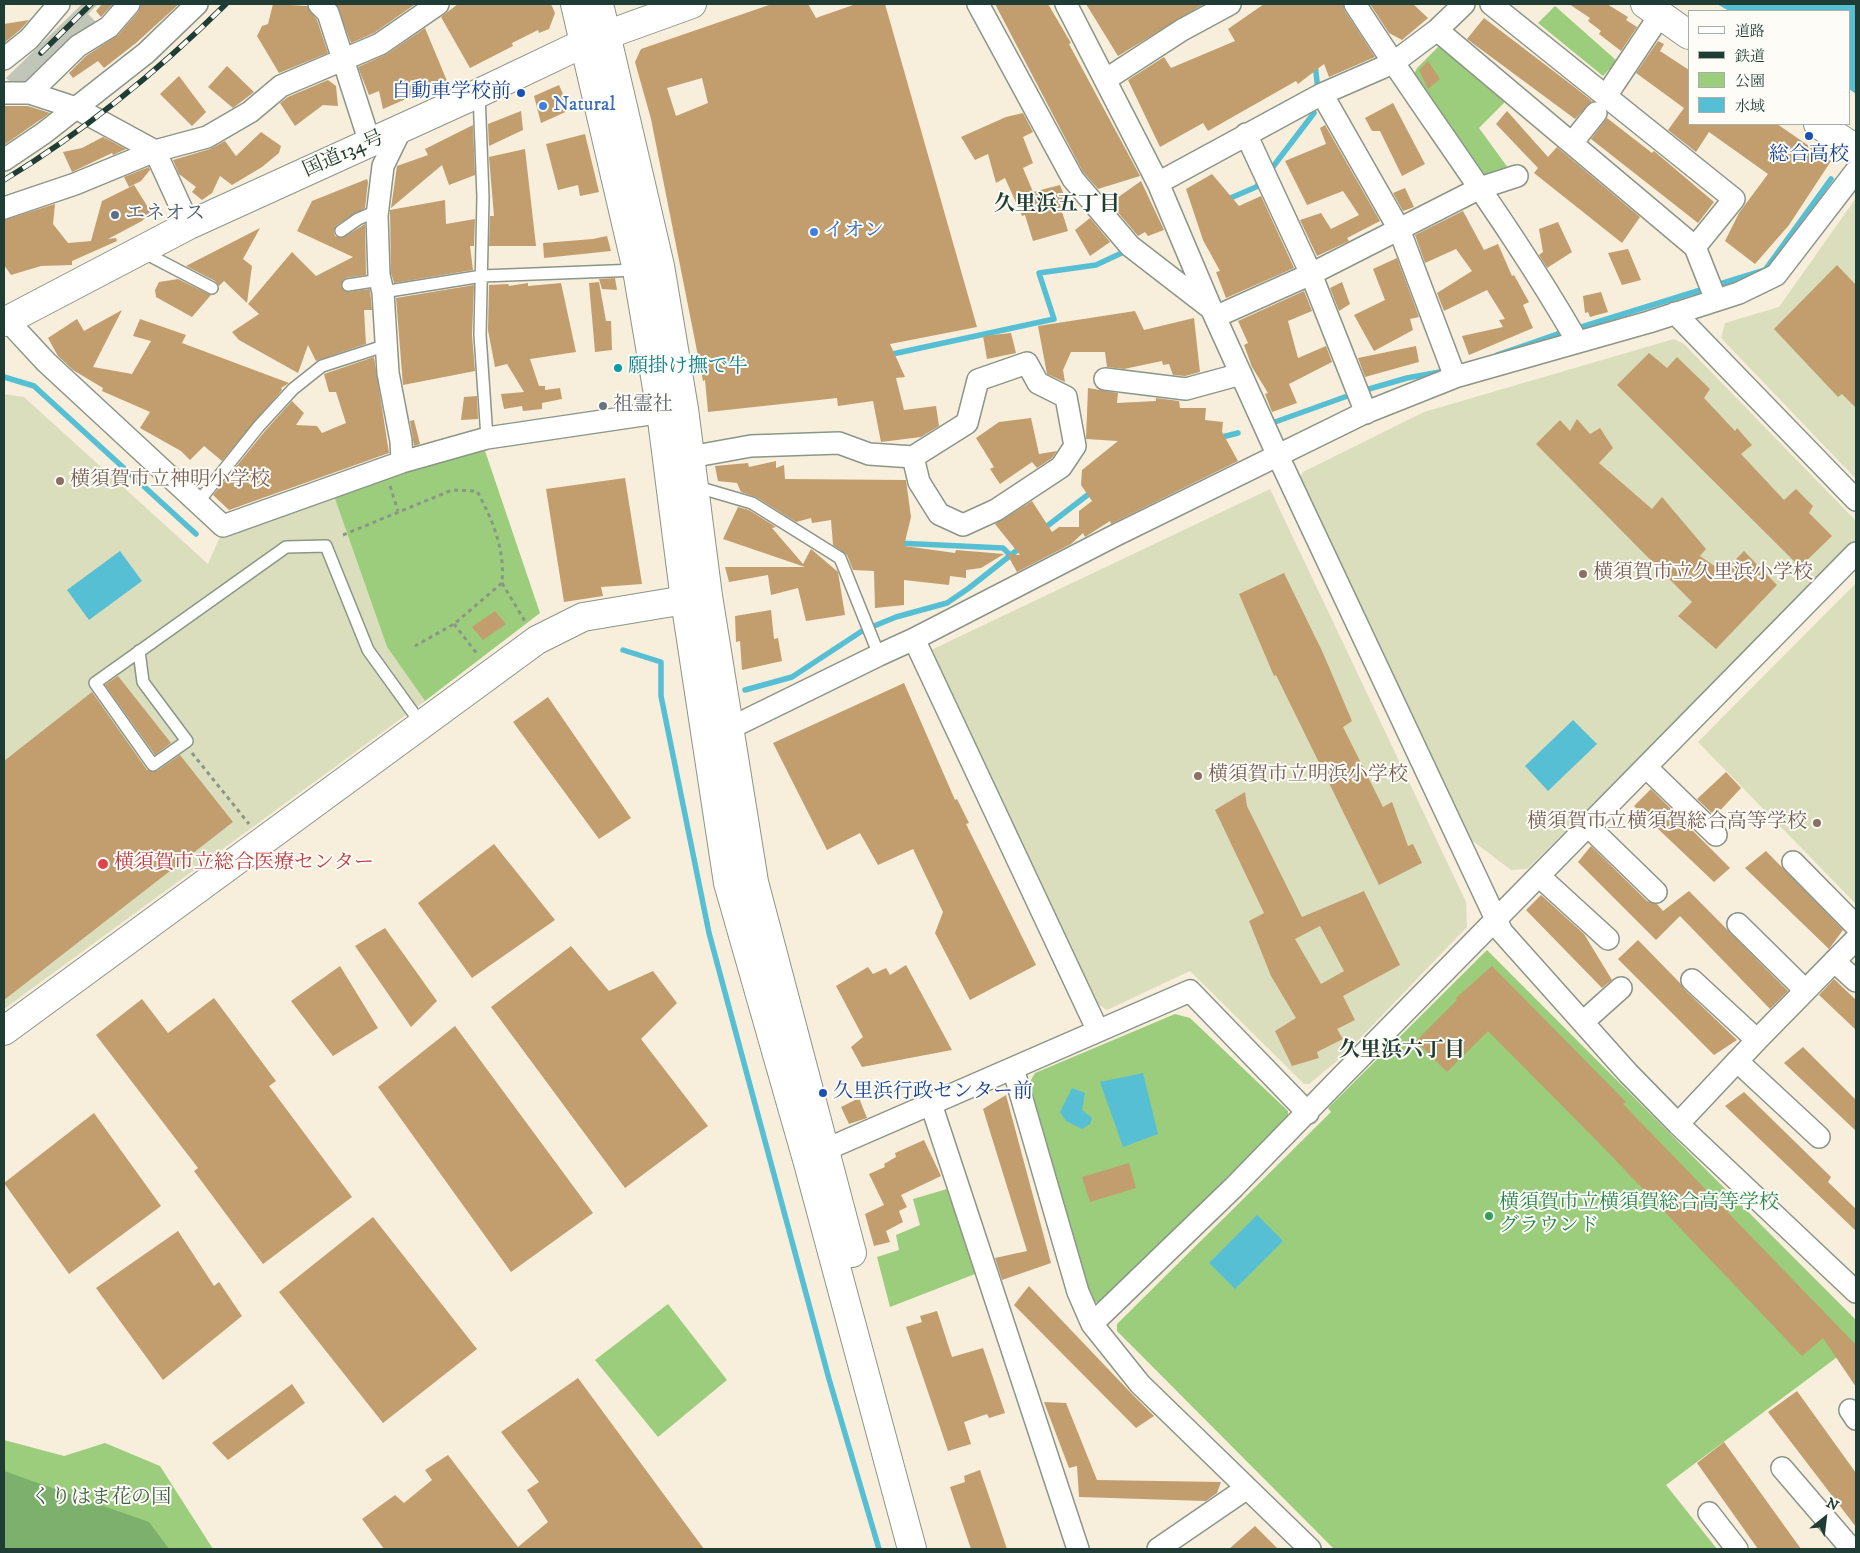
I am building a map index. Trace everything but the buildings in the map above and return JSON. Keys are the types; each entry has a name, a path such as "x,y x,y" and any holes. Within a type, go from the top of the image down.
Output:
{"main road":[{"path":"575,4 595,39 660,266 673,410 696,598 717,734 754,882 815,1154 912,1549"},
{"path":"599,4 595,39 636,270 673,410 690,457 694,486 696,598"},
{"name":"国道134号","path":"6,321 189,225 595,39 692,4"},
{"path":"1658,8 1688,17"},
{"path":"1658,8 1688,34"},
{"path":"1820,125 1856,149"},
{"path":"4,1031 537,640 583,617 696,598"},
{"path":"815,1154 932,1549"}],"street":[{"path":"4,59 29,39 59,4"},
{"path":"30,93 78,46 109,27 129,4"},
{"path":"4,160 44,133 146,53 197,4"},
{"path":"319,4 328,13 370,143"},
{"path":"4,208 75,184 155,151 207,137 250,112 282,86 344,60 394,36 438,4"},
{"path":"978,4 1073,179 1130,246 1213,312"},
{"path":"1066,4 1158,183 1213,312 1278,456 1502,932 1678,1124 1856,1292"},
{"path":"1105,80 1182,30 1230,4"},
{"path":"1355,4 1393,63 1480,188 1577,341"},
{"path":"1158,183 1322,94 1393,63 1436,30 1464,4"},
{"path":"1491,4 1601,105 1734,199 1695,247"},
{"path":"1572,143 1601,105 1658,8"},
{"path":"1436,30 1695,247 1716,300"},
{"path":"4,93 30,93 76,108 155,151 189,225"},
{"path":"1322,94 1399,229 1455,377"},
{"path":"393,466 401,441 388,373 377,211 382,166 401,129"},
{"path":"1246,134 1312,274 1366,413"},
{"path":"717,734 879,654 914,639 1114,536 1366,413 1455,377 1739,293 1776,275 1856,172"},
{"path":"1213,312 1312,274 1480,188 1517,176"},
{"path":"1675,313 1856,500"},
{"path":"6,321 46,362 199,501 223,526 393,466 487,438 673,410"},
{"path":"690,457 752,446 839,443 869,454 913,457 967,423 978,380 1027,363 1038,383 1066,397 1075,446 1061,467 996,510 963,525 939,514 919,482 913,457"},
{"path":"1105,379 1186,389 1241,374"},
{"path":"1092,1324 1308,1114 1342,1076 1856,553"},
{"path":"914,639 1098,1031"},
{"path":"1646,767 1716,835"},
{"path":"1588,826 1656,892"},
{"path":"1793,862 1856,926"},
{"path":"1539,876 1608,939"},
{"path":"1738,924 1805,990"},
{"path":"1678,1124 1856,938"},
{"path":"1834,961 1856,980"},
{"path":"1692,980 1757,1040"},
{"path":"1583,1022 1621,988"},
{"path":"815,1154 1190,991 1308,1114"},
{"path":"1737,1061 1819,1137"},
{"path":"1013,1068 1078,1292 1092,1324 1140,1384 1310,1549"},
{"path":"931,1104 1078,1549"},
{"path":"1782,1468 1850,1545"},
{"path":"1158,1549 1247,1488"},
{"path":"1709,1513 1737,1549"}],"lane":[{"path":"479,93 483,197 480,334 487,438"},
{"path":"341,231 358,219 377,211"},
{"path":"140,250 212,288"},
{"path":"348,285 382,286 482,276 636,270"},
{"path":"199,501 259,426 294,389 322,366 387,345"},
{"path":"694,486 752,503 840,558 879,654"},
{"path":"139,651 143,682 187,741 154,765 95,683 139,651 286,547 326,546 368,650 422,725"}],"path":[{"path":"393,466 398,511"},
{"path":"343,535 452,490 477,491 493,520 503,567 502,583 537,640"},
{"path":"415,646 454,624 502,583"},
{"path":"454,624 493,673"},
{"path":"186,754 191,751 263,841"}],"shaded area":[{"path":"82,4 98,4 88,14 96,22 19,89 6,78"},
{"path":"1856,198 1856,479 1721,338 1725,323 1779,307"},
{"name":"横須賀市立久里浜小学校","path":"1674,339 1684,344 1856,521 1856,540 1791,609 1527,869 1511,870 1470,839 1298,483 1303,472 1424,412"},
{"name":"横須賀市立総合医療センター","path":"4,394 24,397 208,564 222,532 334,496 387,647 425,701 4,1009"},
{"name":"横須賀市立明浜小学校","path":"1270,489 1466,902 1467,927 1343,1056 1309,1084 1304,1084 1190,971 1107,1010 1099,1005 929,651"},
{"name":"横須賀市立横須賀総合高等学校","path":"1856,583 1856,904 1698,742"}],"green space":[{"path":"1555,6 1617,61 1603,76 1538,23"},
{"path":"1438,47 1447,49 1507,100 1479,128 1511,172 1482,178 1414,74 1417,68"},
{"path":"483,445 540,613 425,701 387,647 334,496"},
{"name":"横須賀市立横須賀総合高等学校 グラウンド","path":"1487,950 1856,1320 1856,1343 1666,1485 1717,1549 1334,1549 1117,1331 1117,1324 1331,1112 1328,1108"},
{"path":"1175,1014 1190,1018 1288,1111 1288,1122 1104,1304 1091,1301 1028,1085 1035,1073"},
{"path":"947,1189 975,1274 890,1307 877,1257 899,1250 896,1235 920,1225 913,1199"},
{"path":"668,1304 727,1380 658,1437 595,1360"},
{"name":"くりはま花の国","path":"4,1440 64,1456 105,1443 160,1466 213,1549 4,1549"},
{"path":"4,1471 149,1522 169,1549 4,1549"}],"water":[{"path":"1717,4 1856,4 1856,94 1850,90 1850,10 1727,10"},
{"path":"120,551 142,581 89,620 67,590"},
{"path":"1573,720 1597,744 1548,791 1525,766"},
{"path":"1143,1073 1158,1134 1123,1147 1100,1082"},
{"path":"1072,1088 1085,1093 1082,1110 1092,1118 1090,1124 1082,1129 1066,1121 1060,1112"},
{"path":"1257,1215 1283,1241 1235,1289 1209,1263"}],"waterway":[{"path":"1315,63 1318,91"},
{"path":"1269,172 1314,113"},
{"path":"1226,200 1256,187 1263,179"},
{"path":"1575,329 1765,270 1831,179"},
{"path":"888,355 1054,319 1039,273 1096,265 1128,250"},
{"path":"1497,355 1566,331"},
{"path":"1362,391 1407,378 1445,371"},
{"path":"4,377 34,386 196,534"},
{"path":"1275,422 1353,394"},
{"path":"1218,438 1238,433"},
{"path":"1042,530 1094,490"},
{"path":"897,543 1003,548 1010,555"},
{"path":"745,690 792,677 862,631 896,617 947,603 1021,547"},
{"path":"623,650 661,662 661,696 709,933 829,1379 879,1549"}],"railway":[{"path":"41,53 91,4"},
{"path":"4,180 63,141 148,76 226,4"}],"place":[{"name":"自動車学校前","path":"521,93"},
{"name":"Natural","path":"543,106"},
{"name":"総合高校","path":"1809,136"},
{"name":"エネオス","path":"115,215"},
{"name":"イオン","path":"814,232"},
{"name":"願掛け撫で牛","path":"618,368"},
{"name":"祖霊社","path":"603,406"},
{"name":"横須賀市立神明小学校","path":"60,481"},
{"name":"横須賀市立久里浜小学校","path":"1583,574"},
{"name":"横須賀市立明浜小学校","path":"1198,776"},
{"name":"横須賀市立横須賀総合高等学校","path":"1817,823"},
{"name":"横須賀市立総合医療センター","path":"103,864"},
{"name":"久里浜行政センター前","path":"823,1093"},
{"name":"横須賀市立横須賀総合高等学校 グラウンド","path":"1489,1216"}],"district":[{"name":"久里浜五丁目","path":"1057,206"},
{"name":"久里浜六丁目","path":"1402,1052"}]}
